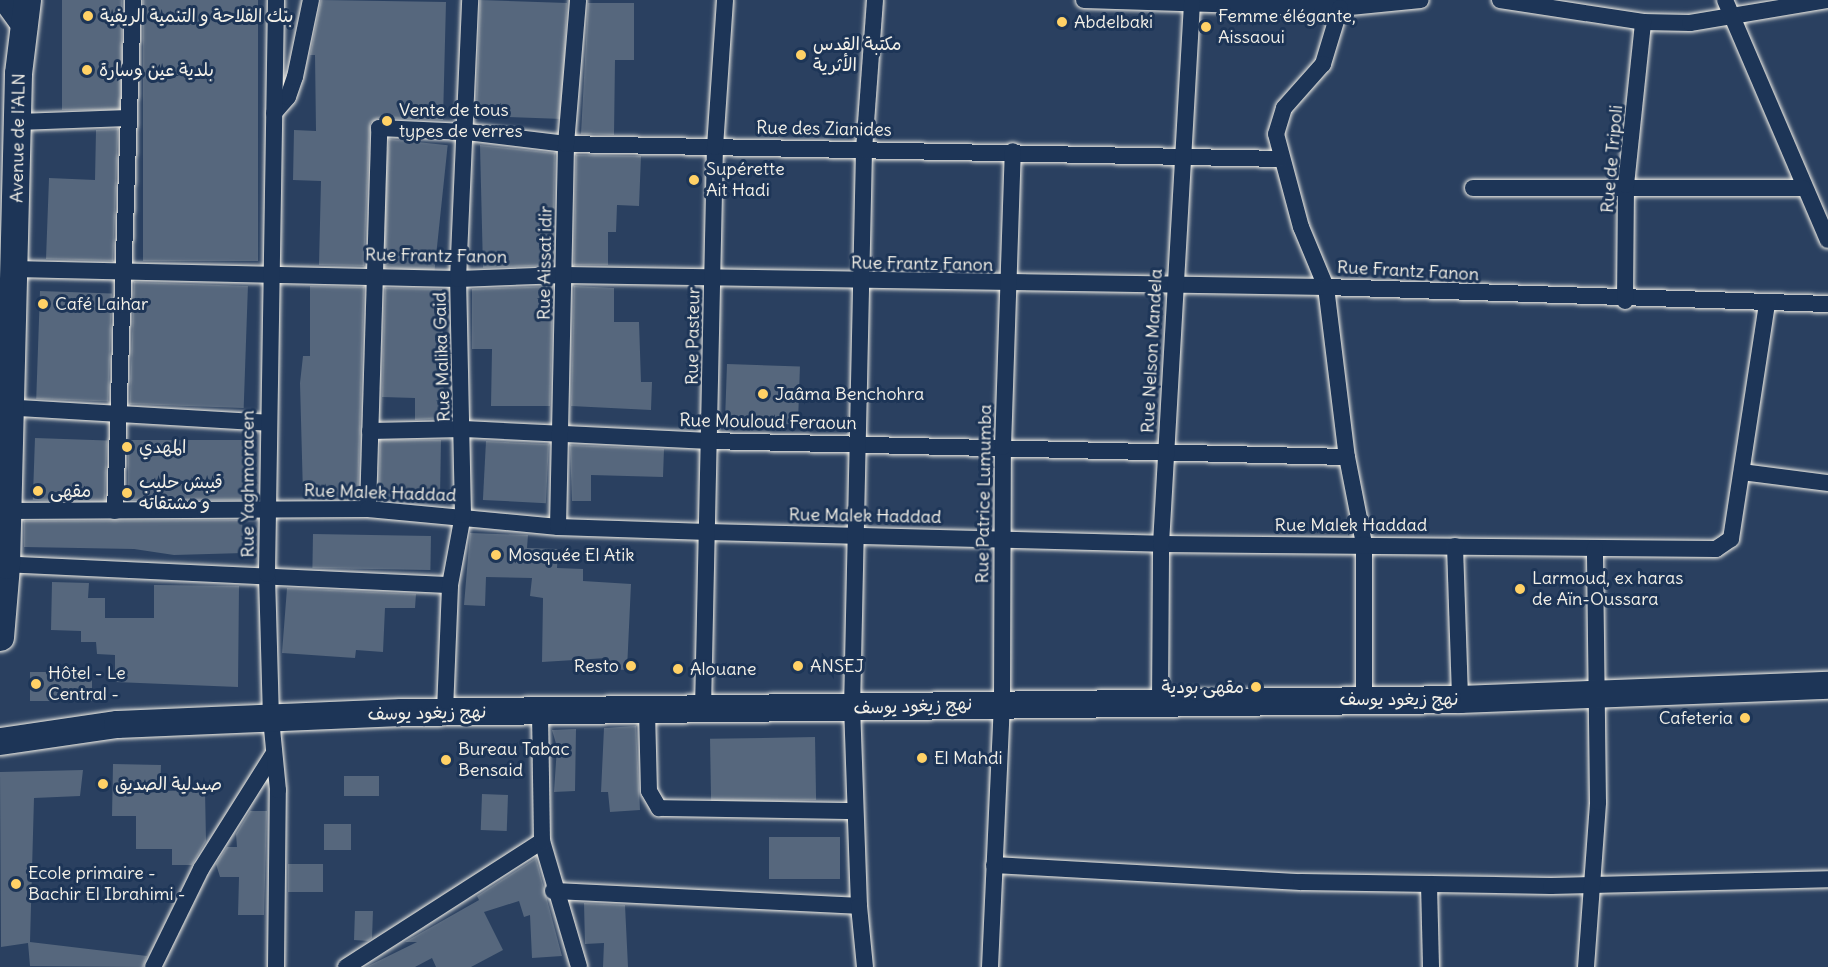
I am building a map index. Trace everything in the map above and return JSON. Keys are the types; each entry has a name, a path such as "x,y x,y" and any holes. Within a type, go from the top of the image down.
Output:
{"main road":[{"path":"5,0 25,28"},
{"name":"Avenue de l'ALN","path":"0,637 5,512 4,407 14,269 7,241 19,122 9,73 25,28 27,0"},
{"name":"نهج زيغود يوسف","path":"0,741 117,724 445,711 852,709 1002,703 1364,698 1460,699 1828,685"}],"street":[{"path":"115,512 127,118 133,0"},
{"name":"Rue Yaghmoracen","path":"276,0 273,273 267,511 271,719 278,801 276,967"},
{"path":"274,113 291,87 311,0"},
{"name":"Rue Malika Gaid","path":"445,711 450,585 463,515 464,429 459,279 467,132 470,0"},
{"name":"Rue Aissat idir","path":"558,527 566,144 578,0"},
{"name":"Rue Pasteur","path":"703,709 715,147 725,0"},
{"path":"865,967 853,811 852,709 864,150 875,0"},
{"path":"1084,0 1160,0 1340,8 1421,0"},
{"path":"1500,0 1581,6 1643,22 1732,20 1828,0"},
{"path":"1725,0 1803,188 1828,240"},
{"name":"Rue Nelson Mandela","path":"1160,701 1161,544 1181,156 1192,3"},
{"path":"1340,8 1323,64 1284,108 1276,134 1280,159 1326,287 1347,457 1364,544 1364,698"},
{"name":"Rue de Tripoli","path":"1625,301 1626,185 1643,22"},
{"path":"19,122 127,118"},
{"name":"Rue des Zianides","path":"375,275 379,128 467,132 566,144 1013,151 1280,159"},
{"name":"Rue Patrice Lumumba","path":"990,967 1002,703 1003,447 1013,151"},
{"path":"1473,188 1626,185 1803,188"},
{"name":"Rue Frantz Fanon","path":"14,269 122,269 459,279 564,275 1175,288 1326,287 1625,301 1828,304"},
{"path":"368,509 375,275"},
{"path":"1767,303 1742,472 1828,483"},
{"path":"4,407 119,416 268,423"},
{"name":"Rue Mouloud Feraoun","path":"370,430 464,429 710,441 1166,450 1347,457"},
{"name":"Rue Malek Haddad","path":"5,512 368,509 463,515 558,527 708,532 1161,544 1726,547 1742,472"},
{"path":"1455,546 1460,699"},
{"path":"1586,967 1598,802 1595,548"},
{"path":"3,565 267,574 450,585"},
{"path":"647,710 649,791 659,808 853,811"},
{"path":"540,711 542,841 553,891 579,967"},
{"path":"153,967 201,869 274,753"},
{"path":"346,967 542,841"},
{"path":"994,865 1429,884 1593,885 1828,879"},
{"path":"1429,884 1431,967"},
{"path":"553,891 859,906"}],"building":[{"path":"62,0 122,0 122,110 62,110"},
{"path":"143,0 258,0 258,261 143,261"},
{"path":"321,0 446,2 443,120 379,118 370,123 364,266 319,265 321,181 293,180 294,130 316,131 315,55 310,55"},
{"path":"480,0 567,3 563,119 476,116"},
{"path":"588,3 634,3 634,60 615,60 614,135 581,134"},
{"path":"118,129 113,261 46,259 49,178 95,180 96,130"},
{"path":"389,139 448,145 434,272 376,266"},
{"path":"480,145 555,153 553,265 483,268"},
{"path":"576,155 641,156 639,206 617,205 616,232 608,232 608,265 574,265"},
{"path":"134,282 248,286 244,408 130,404"},
{"path":"310,286 364,287 358,497 303,495 300,383 303,356 310,356"},
{"path":"553,286 550,406 491,406 492,349 472,349 472,289"},
{"path":"574,286 614,288 614,322 639,322 641,382 652,382 651,410 571,406"},
{"path":"385,288 442,289 444,418 415,420 415,398 382,397"},
{"path":"40,291 112,294 108,401 36,399"},
{"name":"Jaâma Benchohra","path":"727,364 800,367 798,425 725,422"},
{"path":"35,438 107,441 105,502 33,500"},
{"path":"380,439 441,440 440,498 379,497"},
{"path":"128,440 244,440 244,500 128,500"},
{"path":"486,441 549,444 546,503 483,500"},
{"path":"570,445 664,449 663,477 591,475 591,501 572,501"},
{"path":"242,520 244,553 174,555 134,549 24,547 24,521"},
{"path":"470,533 528,535 527,548 558,549 557,568 583,569 583,581 631,584 627,670 606,669 607,658 542,662 543,598 530,596 532,578 486,577 485,606 464,605"},
{"path":"313,534 431,536 430,570 312,568"},
{"path":"52,582 89,583 88,598 105,598 105,618 154,618 154,585 239,586 238,687 115,682 115,655 97,654 96,642 81,642 81,631 51,630"},
{"path":"287,588 416,594 415,608 385,608 383,652 356,650 355,658 282,653"},
{"path":"30,672 92,672 92,701 30,701"},
{"path":"636,726 640,810 610,812 608,792 601,792 604,728"},
{"path":"576,729 575,791 554,792 557,747 552,730"},
{"path":"815,737 816,800 711,802 710,739"},
{"path":"113,764 161,765 160,791 205,790 206,841 192,865 172,865 172,849 136,849 136,816 112,816"},
{"name":"Ecole primaire - Bachir El Ibrahimi -","path":"83,770 80,796 34,798 30,942 147,956 143,967 30,966 28,943 1,947 0,772"},
{"path":"344,776 379,776 379,796 344,796"},
{"path":"482,794 508,795 507,831 481,830"},
{"path":"250,811 267,811 264,915 238,915 239,877 220,877 216,864 227,847 237,847 236,834"},
{"path":"324,824 351,824 351,850 324,850"},
{"path":"769,837 840,837 840,879 769,879"},
{"path":"536,858 562,956 532,958 530,915 524,917 519,901 484,912 503,950 471,967 436,967 432,958 415,967 366,967 417,942 405,942 479,900 477,896"},
{"path":"288,864 323,864 323,892 288,892"},
{"path":"584,903 625,905 628,967 603,967 604,943 585,944"},
{"path":"355,911 373,911 372,938 368,941 354,940"}],"place":[{"name":"بنك الفلاحة و التنمية الريفية","path":"88,16"},
{"name":"Abdelbaki","path":"1062,22"},
{"name":"Femme élégante, Aissaoui","path":"1206,27"},
{"name":"مكتبة القدس الأثرية","path":"801,55"},
{"name":"بلدية عين وسارة","path":"87,70"},
{"name":"Vente de tous types de verres","path":"387,121"},
{"name":"Supérette Ait Hadi","path":"694,180"},
{"name":"Café Laihar","path":"43,304"},
{"name":"Jaâma Benchohra","path":"763,394"},
{"name":"المهدي","path":"127,447"},
{"name":"مقهى","path":"38,491"},
{"name":"قيبش حليب و مشتقاته","path":"127,493"},
{"name":"Mosquée El Atik","path":"496,555"},
{"name":"Larmoud, ex haras de Aïn-Oussara","path":"1520,589"},
{"name":"Resto","path":"631,666"},
{"name":"ANSEJ","path":"798,666"},
{"name":"Alouane","path":"678,669"},
{"name":"Hôtel - Le Central -","path":"36,684"},
{"name":"مقهى بودية","path":"1256,687"},
{"name":"Cafeteria","path":"1745,718"},
{"name":"El Mahdi","path":"922,758"},
{"name":"Bureau Tabac Bensaid","path":"446,760"},
{"name":"صيدلية الصديق","path":"103,784"},
{"name":"Ecole primaire - Bachir El Ibrahimi -","path":"16,884"}]}
